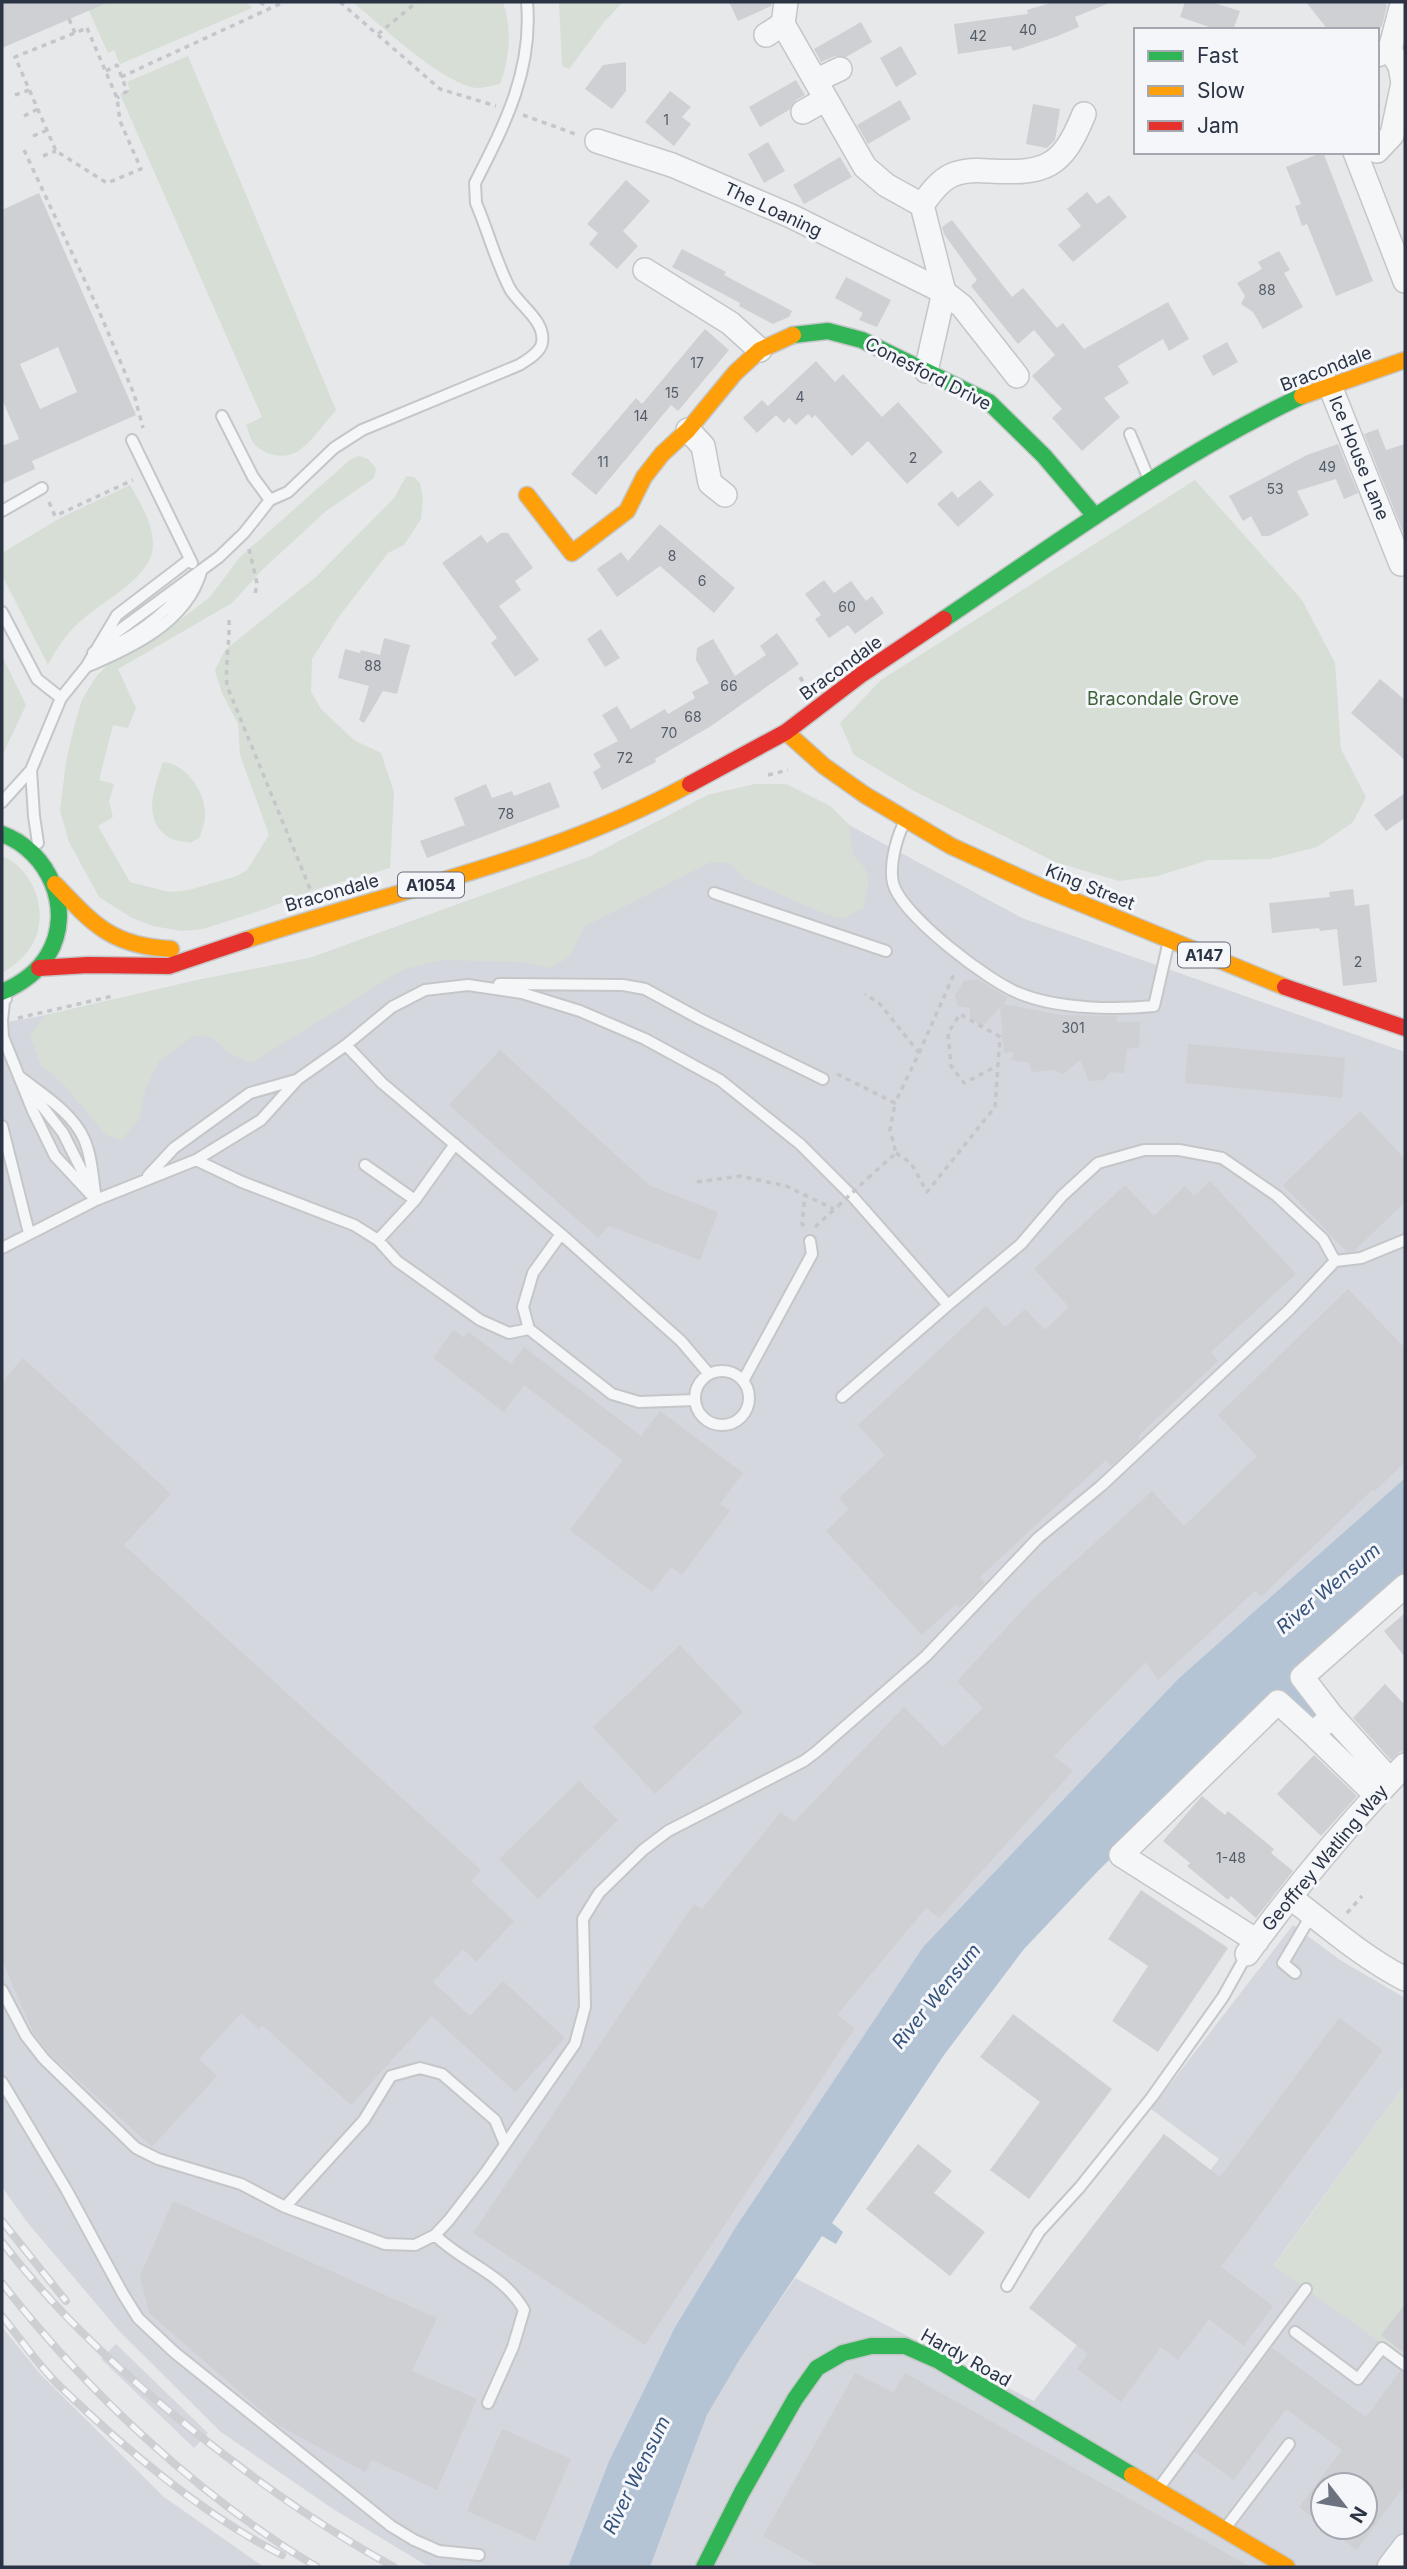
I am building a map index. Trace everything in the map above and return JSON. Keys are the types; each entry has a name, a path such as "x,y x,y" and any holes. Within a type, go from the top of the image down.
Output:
{"main road":[{"name":"Conesford Drive","path":"527,495 572,553 627,511 644,477 662,454 688,430 735,373 760,349 795,334 828,331 862,340 989,402 1044,456 1095,516"},
{"name":"Bracondale","path":"40,968 88,965 169,966 321,915 459,877 584,834 659,801 786,732 862,674 1150,479 1252,420 1302,396 1405,360"},
{"name":"King Street","path":"786,732 817,762 904,822 1005,873 1175,932 1340,1009 1405,1028"},
{"path":"2,834 22,842 41,860 55,884 60,910 53,946 40,968 20,984 2,992"},
{"name":"Bracondale","path":"55,884 97,928 119,941 149,949 182,949 263,934"},
{"name":"Hardy Road","path":"710,2565 742,2492 795,2399 817,2368 843,2353 871,2346 905,2346 939,2361 1287,2567"}],"street":[{"path":"1379,145 1392,135 1403,83 1399,65 1383,53 1402,4"},
{"path":"778,20 865,167 886,185 922,205 944,292 926,371"},
{"path":"803,112 840,69"},
{"path":"922,205 933,189 953,174 976,170 1023,173 1049,166 1073,140 1084,114"},
{"name":"The Loaning","path":"597,141 672,165 791,216 944,292 962,306 1017,376"},
{"path":"1367,155 1405,281"},
{"path":"645,270 730,323 760,349"},
{"name":"Ice House Lane","path":"1330,386 1401,564 1405,562"},
{"path":"688,430 704,446 710,483 725,495"},
{"path":"1390,1780 1332,1716 1302,1677 1405,1586"},
{"path":"1252,1947 1121,1855 1278,1702 1313,1734 1390,1780"},
{"path":"1313,1734 1332,1716"},
{"name":"Geoffrey Watling Way","path":"1252,1947 1290,1896 1390,1780"},
{"path":"1290,1896 1381,1965 1405,1979"},
{"path":"1389,2567 1405,2546"}],"lane":[{"path":"93,653 117,632 201,572 244,533 270,500 288,492 334,448 362,430 519,365 539,350 543,342 541,332 528,309 511,290 476,203 474,191 475,183 510,110 526,61 529,25 527,2"},
{"path":"222,416 253,477 270,500"},
{"path":"1130,434 1150,479"},
{"path":"132,440 189,560 201,572"},
{"path":"2,511 42,488"},
{"path":"2,802 31,770 61,698 86,667 117,615 189,560"},
{"path":"86,667 119,653 171,620 196,588 201,572"},
{"path":"2,612 37,679 61,698"},
{"path":"31,770 41,860"},
{"path":"904,822 895,842 893,883 914,915 961,958 1020,994 1063,1003 1126,1009 1154,1006 1162,963 1175,932"},
{"path":"714,893 886,951"},
{"path":"20,984 4,1001 3,1037 55,1156 96,1200"},
{"path":"468,985 522,993 580,1011 645,1039 720,1080 800,1144 853,1198 948,1305"},
{"path":"2,1248 96,1200 196,1160 261,1120 299,1079 392,1007 425,990 468,985 623,985 645,989 711,1025 825,1074"},
{"path":"346,1045 382,1083 561,1234 681,1341 709,1374"},
{"path":"18,1075 52,1101 76,1126 85,1140 96,1200"},
{"path":"18,1075 63,1133 96,1200"},
{"path":"146,1178 174,1148 250,1093 299,1079"},
{"path":"2,1126 29,1233"},
{"path":"379,1240 415,1200 455,1144"},
{"path":"842,1397 1021,1244 1062,1196 1098,1163 1144,1150 1179,1150 1222,1158 1277,1196 1323,1239 1335,1261"},
{"path":"196,1160 242,1182 354,1225 379,1240 397,1261 480,1320 509,1333 529,1329"},
{"path":"365,1165 415,1200"},
{"path":"561,1234 533,1273 523,1307 529,1329 612,1394 639,1402 695,1400"},
{"path":"2,1990 26,2036 44,2059 136,2148 158,2159 241,2184 285,2207 385,2244 415,2245 435,2235 471,2191 575,2044 585,2007 583,1919 599,1893 643,1850 668,1831 804,1760 826,1743 926,1656 1038,1538 1101,1486 1289,1310 1335,1261 1362,1258 1405,1240"},
{"path":"743,1381 812,1254 810,1241"},
{"path":"720,1371 733,1373 743,1381 749,1392 749,1402 746,1411 737,1420 716,1424 705,1419 698,1409 695,1400 698,1385 709,1374 720,1371"},
{"path":"1295,1973 1283,1963 1312,1914"},
{"path":"1007,2286 1039,2232 1080,2187 1152,2097 1223,1997 1252,1947"},
{"path":"285,2207 364,2119 391,2076 420,2068 442,2074 495,2120 505,2144"},
{"path":"2,2082 138,2318 174,2352 391,2526 439,2551 479,2555"},
{"path":"435,2235 447,2247 498,2278 515,2294 524,2310 513,2347 488,2403"},
{"path":"1156,2491 1306,2289"},
{"path":"1295,2332 1358,2379 1382,2348 1405,2365"},
{"path":"1223,2531 1289,2444"}],"path":[{"path":"260,2 269,8"},
{"path":"121,77 284,2"},
{"path":"340,2 440,89 597,141"},
{"path":"377,35 416,2"},
{"path":"69,19 75,33"},
{"path":"87,28 106,71 117,98 120,121 141,169 107,183 56,151 15,57 87,28"},
{"path":"106,71 117,65 127,91 117,98"},
{"path":"15,95 29,90"},
{"path":"24,116 38,109"},
{"path":"33,136 47,130"},
{"path":"24,150 99,311 134,394 141,423"},
{"path":"43,156 56,151"},
{"path":"42,488 55,516 148,474"},
{"path":"244,533 257,583 255,595"},
{"path":"229,620 230,642 225,665 227,685 321,915"},
{"path":"961,958 895,1103 890,1130 896,1153 911,1163 927,1192 995,1108 999,1065 1000,1037 960,1014 948,1033 951,1066 957,1075 964,1083 999,1065"},
{"path":"865,994 880,1004 919,1053"},
{"path":"825,1074 895,1103"},
{"path":"805,1194 802,1224 810,1232 896,1153"},
{"path":"697,1182 740,1176 786,1186 836,1208"}],"shaded area":[{"path":"756,784 786,784 830,806 849,825 1022,918 1405,1052 1405,1478 1179,1678 923,1947 737,2225 675,2327 609,2461 568,2567 429,2567 333,2509 221,2432 120,2332 27,2222 2,2187 2,1023 310,958 589,857 708,795"},
{"path":"1293,1925 1340,1960 1405,1998 1405,2084 1274,2265 1405,2360 1405,2559 1399,2567 650,2567 707,2415 740,2359 795,2278 1034,2401 1219,2159 1151,2109"},
{"path":"2,2327 41,2375 164,2497 264,2567 2,2567"},
{"path":"116,2344 208,2433 194,2448 101,2359"}],"green space":[{"path":"85,2 246,2 252,8 120,64 114,50 108,53"},
{"path":"353,2 503,2 509,43 500,84 478,88 448,77 395,38"},
{"path":"559,2 623,2 604,22 569,69 562,66"},
{"path":"188,56 336,410 307,444 290,455 269,454 252,441 246,425 262,417 120,94 130,90 127,82"},
{"path":"359,456 368,459 376,468 374,478 326,511 263,569 232,603 118,669 136,708 128,728 113,725 99,780 114,784 109,801 113,817 98,826 130,882 169,892 189,890 237,876 247,870 269,835 240,755 238,724 222,693 215,670 225,650 316,577 395,497 406,476 414,477 420,483 423,498 421,519 404,545 388,553 338,618 312,659 311,692 321,709 354,740 381,753 394,792 390,868 320,888 203,929 181,931 153,926 132,918 99,897 69,842 60,811 66,762 82,700 95,678 108,664 176,623 210,597 240,557 351,459"},
{"name":"Bracondale Grove","path":"1195,480 1302,600 1335,663 1341,749 1366,797 1353,822 1317,847 1270,859 1208,860 1158,876 1119,881 1055,862 914,791 854,755 840,723 881,680"},
{"path":"130,485 151,529 151,556 137,577 73,628 48,665 2,575 2,553 60,518"},
{"path":"2,656 26,705 2,756"},
{"path":"163,762 187,774 202,797 205,815 203,826 200,837 190,843 168,837 160,830 152,812 154,792"},
{"path":"756,784 786,784 830,806 849,825 853,855 864,868 868,879 863,908 843,919 825,914 745,879 730,863 711,862 584,927 569,957 551,968 518,962 442,960 404,969 251,1063 230,1054 211,1037 193,1036 159,1061 145,1090 139,1120 121,1140 106,1135 62,1083 40,1064 30,1034 46,1015 198,980 310,958 589,857 708,795"},
{"path":"2,856 24,872 31,883 37,896 39,923 30,948 18,962 2,973"},
{"path":"1405,2084 1405,2354 1402,2358 1274,2266"}],"water":[{"name":"River Wensum","path":"1405,1478 1405,1579 1291,1682 1319,1714 1311,1722 1278,1693 1098,1871 1024,1949 944,2055 832,2223 843,2232 836,2244 822,2236 740,2359 707,2415 650,2567 568,2567 609,2461 675,2327 737,2225 923,1947 1179,1678"}],"building":[{"path":"2,2 109,2 2,48"},
{"path":"729,2 772,2 771,6 738,21"},
{"path":"1054,2 1112,2 1075,17 1079,27 1055,37 1013,51 1011,46 958,54 954,24 1028,14 1027,10"},
{"path":"1185,2 1211,2 1240,11 1234,28 1212,28 1180,17"},
{"path":"1306,2 1384,2 1387,6 1382,26 1379,28 1326,28"},
{"path":"861,22 872,42 846,57 835,56 821,62 814,49"},
{"path":"901,46 917,74 896,87 880,58"},
{"path":"626,62 626,91 612,109 585,89 603,65"},
{"path":"796,80 805,95 796,100 789,110 760,127 749,107"},
{"path":"670,91 691,107 682,117 691,124 674,146 645,122"},
{"path":"900,100 911,119 868,144 857,125"},
{"path":"1033,104 1060,109 1055,140 1047,148 1026,144"},
{"path":"768,142 785,171 764,183 748,154"},
{"path":"1324,154 1373,281 1336,296 1307,224 1302,226 1295,206 1301,204 1286,167"},
{"path":"840,157 852,177 804,204 793,185"},
{"path":"626,180 650,201 623,231 638,246 617,269 589,244 598,233 587,224"},
{"path":"1087,192 1097,204 1109,195 1127,217 1073,262 1058,245 1081,226 1067,209"},
{"path":"39,193 136,415 32,461 35,469 2,484 2,446 19,439 2,399 2,210","holes":["58,347 77,392 40,409 20,364"]},
{"path":"952,220 1012,297 1023,288 1057,328 1063,323 1084,349 1168,302 1189,339 1169,351 1163,339 1118,366 1129,383 1104,398 1120,417 1082,451 1052,418 1062,409 1032,376 1055,355 1034,330 1018,344 971,286 977,280 944,234 942,227"},
{"path":"682,249 792,311 789,317 773,324 672,267"},
{"path":"1279,251 1290,270 1284,273 1303,307 1263,329 1253,312 1241,304 1245,296 1237,283 1262,269 1258,262"},
{"path":"846,277 891,300 877,327 859,320 863,313 835,298"},
{"path":"705,329 729,350 678,411 671,405 596,495 571,474 636,398 642,404"},
{"path":"1227,342 1238,362 1213,376 1202,356"},
{"path":"816,361 835,382 843,374 882,417 898,402 943,452 907,484 868,441 852,456 815,415 812,418 808,414 796,425 789,418 784,423 776,415 757,433 743,418 762,400 768,406"},
{"path":"1378,429 1386,450 1405,444 1405,537 1364,434"},
{"path":"1338,444 1358,493 1344,499 1336,479 1297,491 1309,515 1269,536 1262,536 1251,516 1243,521 1229,496 1307,455"},
{"path":"980,480 994,495 958,527 937,504 952,491 958,498"},
{"path":"660,524 735,588 714,613 660,566 617,597 597,569 621,552 628,561"},
{"path":"501,533 508,533 533,568 515,581 521,590 499,606 539,660 515,677 491,643 497,638 442,563 481,535 487,543"},
{"path":"824,580 834,593 851,581 866,601 872,596 884,613 855,634 848,625 829,638 815,619 821,615 805,594"},
{"path":"601,629 620,658 605,667 587,639"},
{"path":"777,633 799,664 711,726 655,759 656,762 602,790 593,772 601,767 593,754 618,741 602,715 617,706 631,729 665,709 668,714 695,698 692,692 709,683 696,660 697,648 713,639 735,676 766,655 760,646"},
{"path":"384,638 410,645 397,694 383,691 364,723 359,720 369,686 338,678 345,649 380,655"},
{"path":"1380,679 1405,700 1405,760 1351,713"},
{"path":"550,782 560,807 427,858 420,841 465,825 454,798 486,784 492,798 512,791 514,796"},
{"path":"1405,793 1405,818 1386,831 1374,815"},
{"path":"1353,889 1355,906 1369,904 1377,982 1343,986 1337,929 1320,931 1319,928 1272,933 1269,903 1330,897 1329,892"},
{"path":"977,979 1008,998 1003,1004 1061,1015 1117,1016 1117,1022 1140,1022 1139,1047 1127,1049 1124,1073 1110,1072 1104,1080 1089,1081 1080,1060 1063,1074 1054,1070 1032,1072 1030,1063 1011,1060 1014,1052 1004,1053 1000,1007 982,1027 970,1018 970,1008 958,1006 955,995 964,981"},
{"path":"1188,1044 1345,1058 1342,1098 1185,1083"},
{"path":"500,1050 649,1185 718,1212 700,1260 609,1226 598,1238 449,1105"},
{"path":"1360,1111 1405,1159 1405,1202 1354,1251 1347,1252 1283,1185"},
{"path":"1210,1181 1296,1274 1211,1352 1218,1361 1138,1436 1140,1439 1111,1466 1106,1460 980,1577 985,1582 972,1596 959,1608 956,1604 922,1635 826,1531 849,1509 839,1498 885,1455 858,1425 986,1306 1005,1327 1025,1309 1045,1330 1069,1307 1034,1269 1125,1185 1154,1216 1185,1186 1194,1196"},
{"path":"1348,1289 1405,1348 1405,1462 1374,1492 1372,1490 1261,1597 1255,1591 1158,1680 1146,1662 1054,1756 1073,1771 939,1918 926,1908 837,2015 855,2028 645,2345 473,2233 694,1904 702,1909 781,1812 794,1822 904,1707 943,1747 983,1708 957,1681 1034,1598 1152,1491 1184,1526 1257,1456 1218,1415"},
{"path":"454,1330 464,1338 469,1332 511,1364 524,1347 641,1436 660,1411 743,1473 720,1504 730,1511 682,1575 671,1567 652,1592 570,1530 623,1460 524,1385 504,1412 433,1358"},
{"path":"23,1358 171,1494 124,1545 481,1870 471,1881 514,1921 476,1962 463,1949 433,1982 470,2016 503,1981 565,2038 515,2092 432,2016 351,2105 262,2025 259,2029 241,2013 199,2059 217,2076 152,2147 50,2054 33,2032 2,1960 2,1382"},
{"path":"1405,1613 1405,1657 1384,1631"},
{"path":"680,1645 743,1712 655,1794 593,1727"},
{"path":"1385,1684 1405,1705 1405,1751 1391,1760 1353,1718"},
{"path":"1314,1755 1357,1796 1321,1836 1277,1794"},
{"path":"579,1781 618,1820 538,1899 499,1859"},
{"path":"1202,1796 1225,1815 1228,1811 1274,1849 1271,1853 1293,1871 1256,1918 1231,1896 1228,1900 1187,1866 1190,1863 1163,1841"},
{"path":"1141,1890 1228,1948 1158,2052 1112,2021 1148,1966 1108,1939"},
{"path":"1013,2014 1112,2089 1029,2199 990,2170 1040,2102 980,2057"},
{"path":"1339,2018 1383,2050 1221,2267 1273,2306 1244,2346 1209,2319 1178,2360 1161,2347 1121,2402 1077,2369 1088,2354 1029,2308 1164,2134 1220,2177"},
{"path":"918,2144 952,2171 934,2193 985,2232 950,2276 866,2209"},
{"path":"173,2201 437,2318 412,2371 477,2399 437,2490 372,2460 365,2472 278,2425 149,2313 140,2276"},
{"path":"1405,2304 1405,2354 1381,2335"},
{"path":"1272,2348 1366,2417 1400,2371 1405,2373 1405,2485 1379,2520 1379,2471 1326,2471 1342,2450 1286,2409 1234,2480 1195,2452"},
{"path":"855,2373 893,2392 905,2373 1251,2567 819,2567 763,2536"},
{"path":"502,2429 571,2459 535,2541 467,2511"},
{"path":"1309,2494 1309,2514 1299,2507"},
{"path":"1345,2541 1364,2541 1357,2550"}],"railway":[{"path":"2,2221 66,2301"},
{"path":"2,2242 70,2321 120,2369 173,2414 294,2506 394,2567"},
{"path":"2,2283 70,2363 147,2439 230,2508 317,2567"},
{"path":"2,2316 50,2376 117,2439 197,2502 282,2555"}],"traffic: fast":[{"path":"793,335 828,331 862,340 989,402 1044,456 1095,516"},
{"path":"944,619 1164,472 1302,396"},
{"path":"2,834 19,842 44,868 53,884 59,919 56,938 44,961 28,977 2,992"},
{"path":"704,2567 742,2492 795,2399 817,2368 843,2353 871,2346 905,2346 939,2361 1132,2475"}],"traffic: slow":[{"path":"527,495 572,553 627,511 644,477 662,454 688,430 735,373 760,350 793,335"},
{"path":"1302,396 1405,360"},
{"path":"786,732 824,766 865,795 951,846 1043,888 1285,987"},
{"path":"246,940 528,854 637,810 690,784"},
{"path":"55,884 81,911 106,931 133,943 171,949"},
{"path":"1132,2475 1287,2567"}],"traffic: jam":[{"path":"690,784 786,732 862,674 944,619"},
{"path":"39,968 88,965 169,966 246,940"},
{"path":"1285,987 1405,1028"}]}
